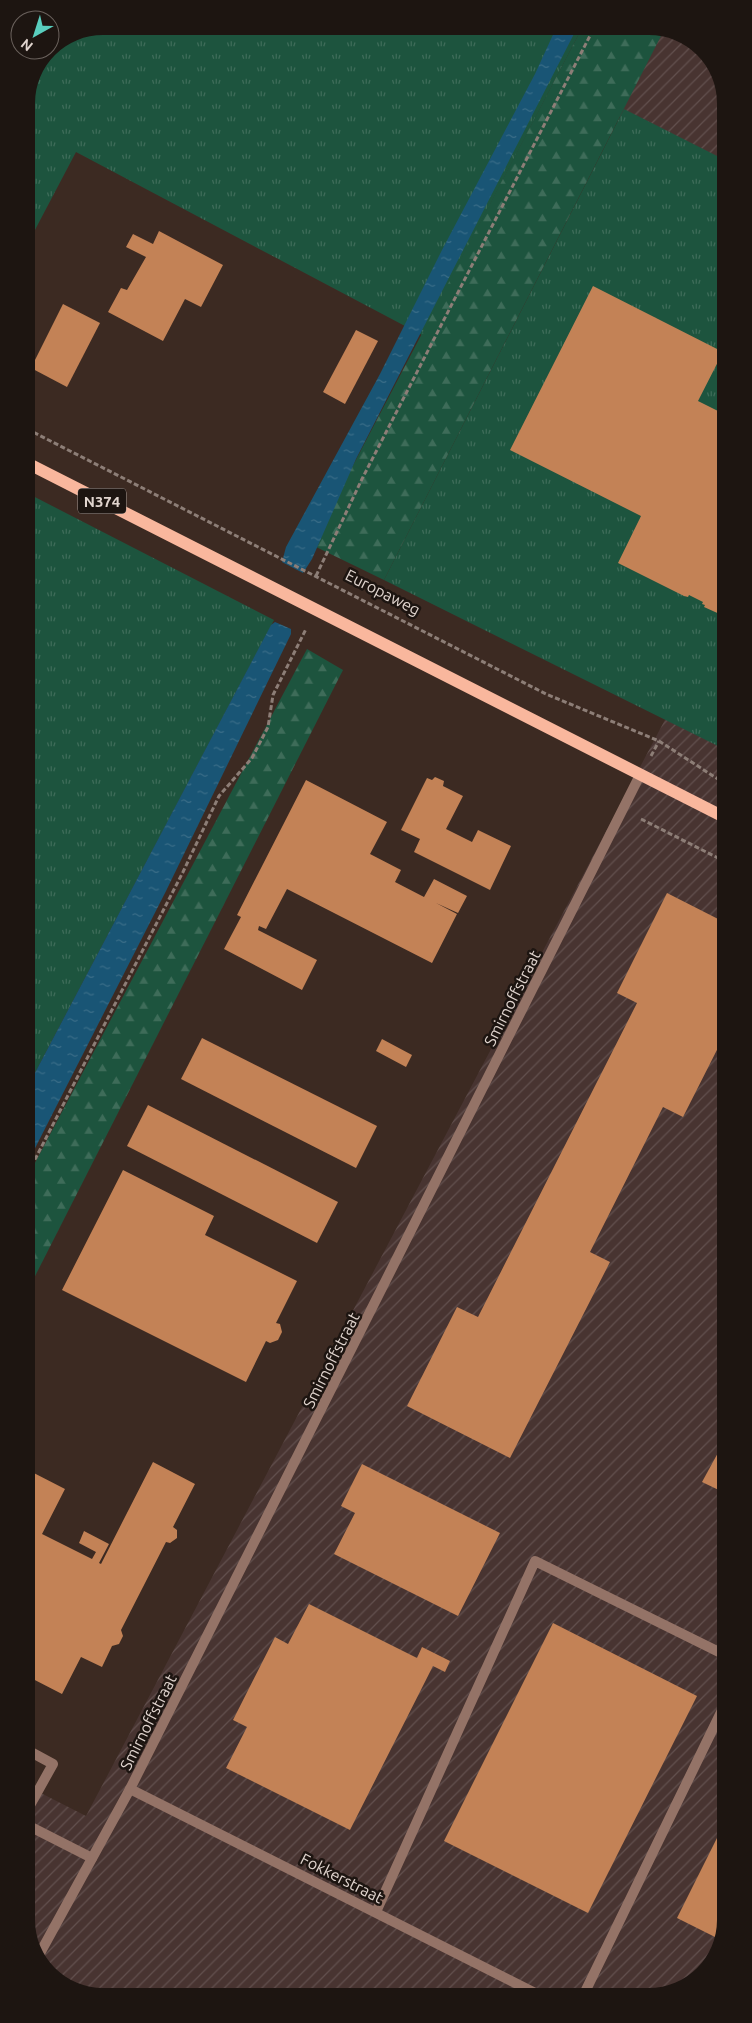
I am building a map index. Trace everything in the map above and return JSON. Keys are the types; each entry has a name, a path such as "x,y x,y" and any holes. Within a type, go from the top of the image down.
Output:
{"main road":[{"name":"N374","path":"35,467 315,610"},
{"path":"315,610 717,814"}],"street":[{"name":"Smirnoffstraat","path":"42,1950 130,1789 640,775"},
{"path":"376,1912 535,1561 717,1652"},
{"path":"587,1988 717,1720"},
{"path":"35,1754 53,1764 35,1796"},
{"name":"Fokkerstraat","path":"130,1789 525,1988"},
{"path":"35,1829 92,1858"}],"path":[{"path":"316,576 362,479 590,35"},
{"name":"Europaweg","path":"35,433 546,694 659,741 717,778"},
{"path":"35,1159 183,872 219,796 252,758 268,728 273,695 315,610"},
{"path":"623,810 717,857"}],"shaded area":[{"path":"649,35 662,36 679,42 690,49 706,65 715,86 717,103 717,161 610,111"},
{"path":"717,621 717,1920 713,1942 708,1954 687,1977 666,1986 649,1988 90,1987 73,1981 55,1968 46,1958 37,1937 35,1920 35,1790 86,1816"}],"green space":[{"path":"103,35 578,35 422,335 76,152 35,230 35,99 37,86 46,65 50,60 60,60 60,50 65,46 90,36"},
{"path":"578,35 661,36 384,580 314,546 337,496"},
{"path":"624,109 717,156 717,746 384,580"},
{"path":"35,497 274,620 35,1073"},
{"path":"307,649 343,670 35,1276 35,1163"}],"water":[{"path":"553,35 573,35 356,459 312,559 303,573 282,562 286,547 380,374 442,250 535,74"},
{"path":"275,622 291,629 291,634 166,891 35,1148 35,1073 271,625"}],"building":[{"path":"159,231 223,265 201,307 185,299 163,341 108,312 121,288 127,290 146,257 126,247 133,234 153,244"},
{"path":"593,286 717,349 717,364 698,401 717,410 717,613 704,607 703,602 689,595 688,597 684,596 618,563 641,516 510,450"},
{"path":"63,304 100,323 67,387 35,370 35,360"},
{"path":"356,330 378,341 345,404 323,392"},
{"path":"435,777 444,781 443,786 463,796 446,829 472,842 478,830 511,846 490,890 414,852 420,839 401,830 427,778 432,780"},
{"path":"306,780 387,822 370,854 401,870 395,882 424,897 434,879 467,896 458,913 436,903 457,914 432,963 287,889 266,929 259,926 258,930 317,960 302,990 224,949 241,917 237,915"},
{"path":"667,893 717,918 717,1050 683,1117 663,1107 590,1252 610,1262 510,1458 407,1406 457,1307 478,1317 637,1003 617,993"},
{"path":"202,1038 377,1126 356,1168 181,1079"},
{"path":"382,1039 412,1055 406,1067 376,1051"},
{"path":"148,1105 338,1202 317,1243 127,1146"},
{"path":"123,1170 214,1216 205,1235 297,1281 276,1323 280,1324 282,1332 278,1340 270,1343 266,1341 246,1382 62,1290"},
{"path":"717,1455 717,1489 702,1482"},
{"path":"153,1462 195,1484 173,1527 177,1530 177,1538 170,1543 166,1542 121,1630 123,1636 119,1644 112,1646 102,1667 81,1657 62,1694 35,1680 35,1474 65,1489 42,1534 92,1559 96,1552 79,1543 84,1531 109,1544 99,1563 101,1564"},
{"path":"362,1464 500,1533 458,1616 334,1554 355,1513 341,1506"},
{"path":"309,1604 417,1658 422,1647 450,1661 445,1672 433,1666 350,1830 226,1768 247,1727 233,1720 275,1637 288,1644"},
{"path":"553,1623 697,1696 588,1913 444,1841"},
{"path":"717,1838 717,1920 714,1937 677,1918"}]}
